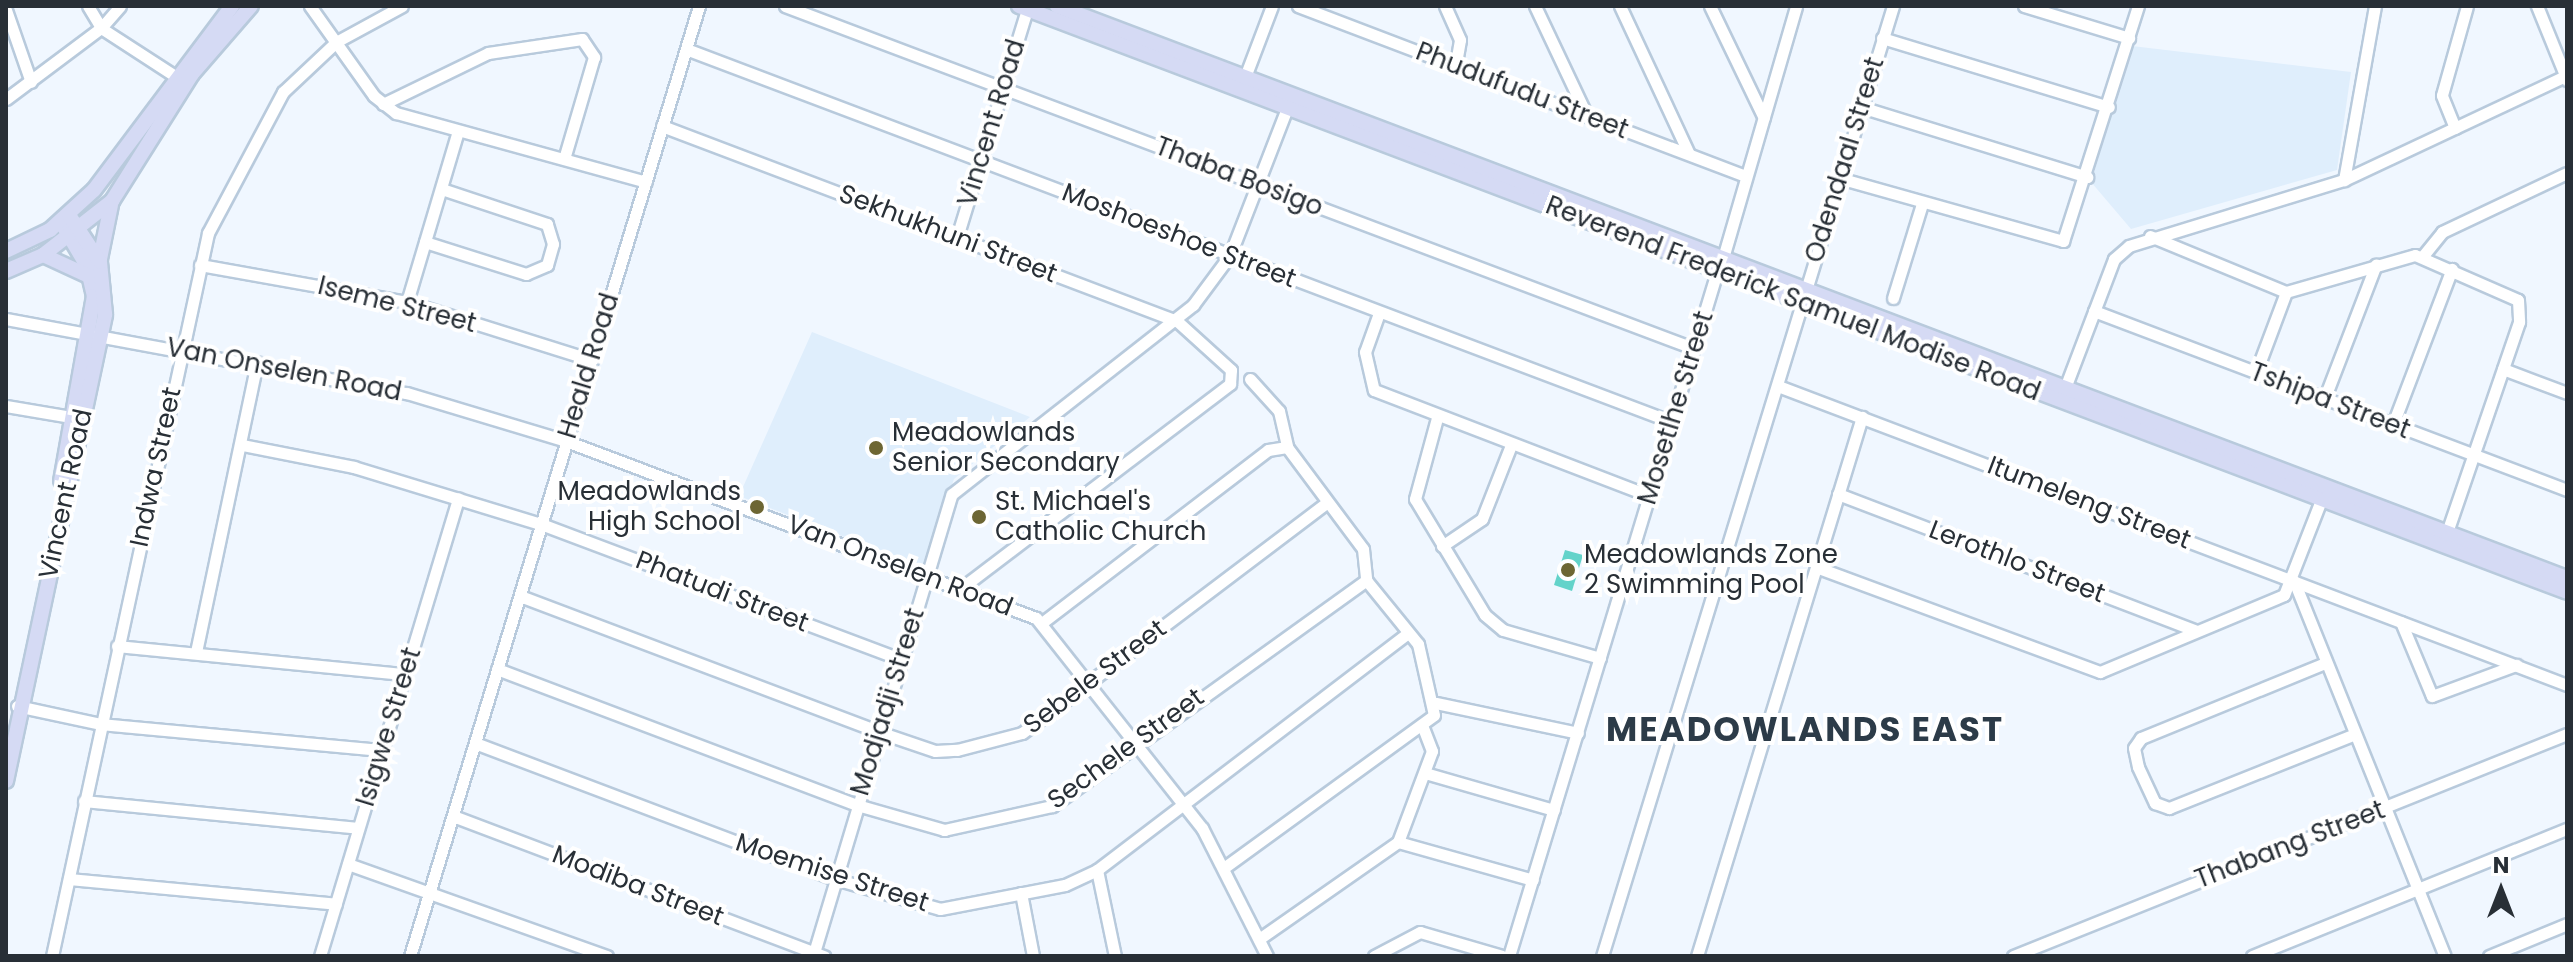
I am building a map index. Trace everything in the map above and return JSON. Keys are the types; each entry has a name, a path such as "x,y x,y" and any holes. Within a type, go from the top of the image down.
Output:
{"main road":[{"path":"6,251 65,218 110,172 175,76 232,6"},
{"path":"6,271 43,255 112,201 192,74 251,6"},
{"name":"Reverend Frederick Samuel Modise Road","path":"1057,6 1720,265"},
{"name":"Reverend Frederick Samuel Modise Road","path":"1023,8 1803,296 2321,500 2567,592"},
{"path":"100,262 112,201"},
{"name":"Vincent Road","path":"6,755 19,706 96,334 100,262 65,218"},
{"name":"Vincent Road","path":"6,781 71,417 96,334 92,278 76,232"},
{"path":"43,255 92,278"},
{"name":"Reverend Frederick Samuel Modise Road","path":"1803,296 2065,388 2567,578"}],"street":[{"path":"88,6 101,28 175,76"},
{"path":"6,99 101,28 120,6"},
{"path":"310,6 383,104 458,131 646,182"},
{"name":"Indwa Street","path":"52,956 200,265 264,118 336,42 402,6"},
{"name":"Heald Road","path":"410,956 699,6"},
{"name":"Thaba Bosigo","path":"785,6 1693,348"},
{"path":"1245,77 1272,6"},
{"name":"Phudufudu Street","path":"1298,6 1746,176"},
{"path":"1445,6 1460,44 1455,67"},
{"path":"1535,6 1587,116"},
{"path":"1620,6 1689,154"},
{"path":"1710,6 1764,118"},
{"name":"Odendaal Street","path":"1602,956 1893,6"},
{"path":"2024,6 2129,38"},
{"path":"1839,178 2046,242 2068,236 2138,6"},
{"path":"2344,180 2375,6"},
{"path":"2455,128 2442,95 2467,6"},
{"path":"2065,388 2114,259 2150,236 2344,180 2566,77 2537,6"},
{"name":"Mosetlhe Street","path":"1509,956 1797,7"},
{"name":"Vincent Road","path":"957,237 1003,88 1023,8"},
{"path":"6,10 31,82"},
{"path":"1882,38 2109,107"},
{"path":"383,104 488,53 582,39 594,57 564,159"},
{"name":"Moshoeshoe Street","path":"686,49 1672,422"},
{"path":"1861,107 2087,177"},
{"name":"Modjadji Street","path":"817,955 857,805 957,486 1177,321 1230,255 1287,108"},
{"name":"Sekhukhuni Street","path":"662,126 1177,321 1224,360 1230,384 960,589"},
{"path":"407,302 458,131"},
{"path":"2422,257 2442,232 2567,173"},
{"path":"425,242 526,274 547,265 553,244 547,224 442,189"},
{"path":"1893,298 1922,204"},
{"path":"2150,236 2286,292 2376,264 2422,257 2518,300 2519,322 2447,532"},
{"path":"2325,397 2376,264"},
{"name":"Iseme Street","path":"200,265 407,302 592,360"},
{"path":"2393,424 2452,269"},
{"path":"2256,372 2286,292"},
{"name":"Tshipa Street","path":"2094,311 2567,490"},
{"path":"1379,313 1365,352 1369,385 1437,418 1650,496"},
{"name":"Van Onselen Road","path":"6,319 370,382 566,441 1043,622 1182,802 1225,867 1267,956"},
{"path":"196,652 242,445 257,362"},
{"path":"2503,369 2567,393"},
{"path":"1225,867 1422,725 1436,703 1424,655 1366,580 1363,549 1325,504 1287,447 1279,411 1250,379"},
{"name":"Itumeleng Street","path":"1778,386 2567,685"},
{"path":"6,406 71,417"},
{"path":"1697,956 1862,417"},
{"path":"1437,418 1413,493 1442,546 1496,627 1600,658"},
{"name":"Phatudi Street","path":"242,445 354,467 541,524 902,660"},
{"path":"1442,546 1482,519 1511,445"},
{"path":"1043,622 1268,450 1287,447"},
{"name":"Lerothlo Street","path":"1838,494 2196,631"},
{"name":"Isigwe Street","path":"320,956 458,498"},
{"path":"1816,567 2089,671 2280,598 2294,581 2321,500"},
{"name":"Sebele Street","path":"520,596 935,751 1003,741 1090,681 1325,504"},
{"name":"Sechele Street","path":"497,669 857,805 944,830 1033,812 1366,580"},
{"path":"2294,581 2445,956"},
{"path":"2401,622 2434,697 2516,665"},
{"name":"Moemise Street","path":"475,743 835,879 932,908 1021,893 1097,870 1182,802 1408,633"},
{"path":"117,646 405,674"},
{"path":"2325,663 2141,738 2134,748 2138,767 2155,803 2169,808 2355,734"},
{"path":"1436,703 1578,733"},
{"path":"19,706 100,724 381,750"},
{"path":"1259,939 1398,842 1432,751 1422,725"},
{"name":"Thabang Street","path":"2013,956 2567,734"},
{"path":"1425,773 1554,810"},
{"path":"84,801 358,828"},
{"name":"Modiba Street","path":"453,816 817,955"},
{"path":"2252,956 2567,829"},
{"path":"1398,842 1533,880"},
{"path":"348,864 430,889 607,956"},
{"path":"1097,870 1115,956"},
{"path":"69,879 336,904"},
{"path":"1021,893 1033,956"},
{"path":"2489,956 2567,924"},
{"path":"1374,956 1420,932 1502,956"}],"shaded area":[{"path":"2132,46 2351,72 2337,170 2131,229 2091,182"},
{"name":"Meadowlands Senior Secondary","path":"812,332 1030,417 954,479 924,568 739,496"},
{"name":"Meadowlands Zone 2 Swimming Pool","path":"1565,550 1583,555 1572,591 1554,585"}],"place":[{"name":"Meadowlands Senior Secondary","path":"876,448"},
{"name":"Meadowlands High School","path":"757,507"},
{"name":"St. Michael's Catholic Church","path":"979,517"},
{"name":"Meadowlands Zone 2 Swimming Pool","path":"1568,570"}],"district":[{"name":"MEADOWLANDS EAST","path":"1805,730"}]}
